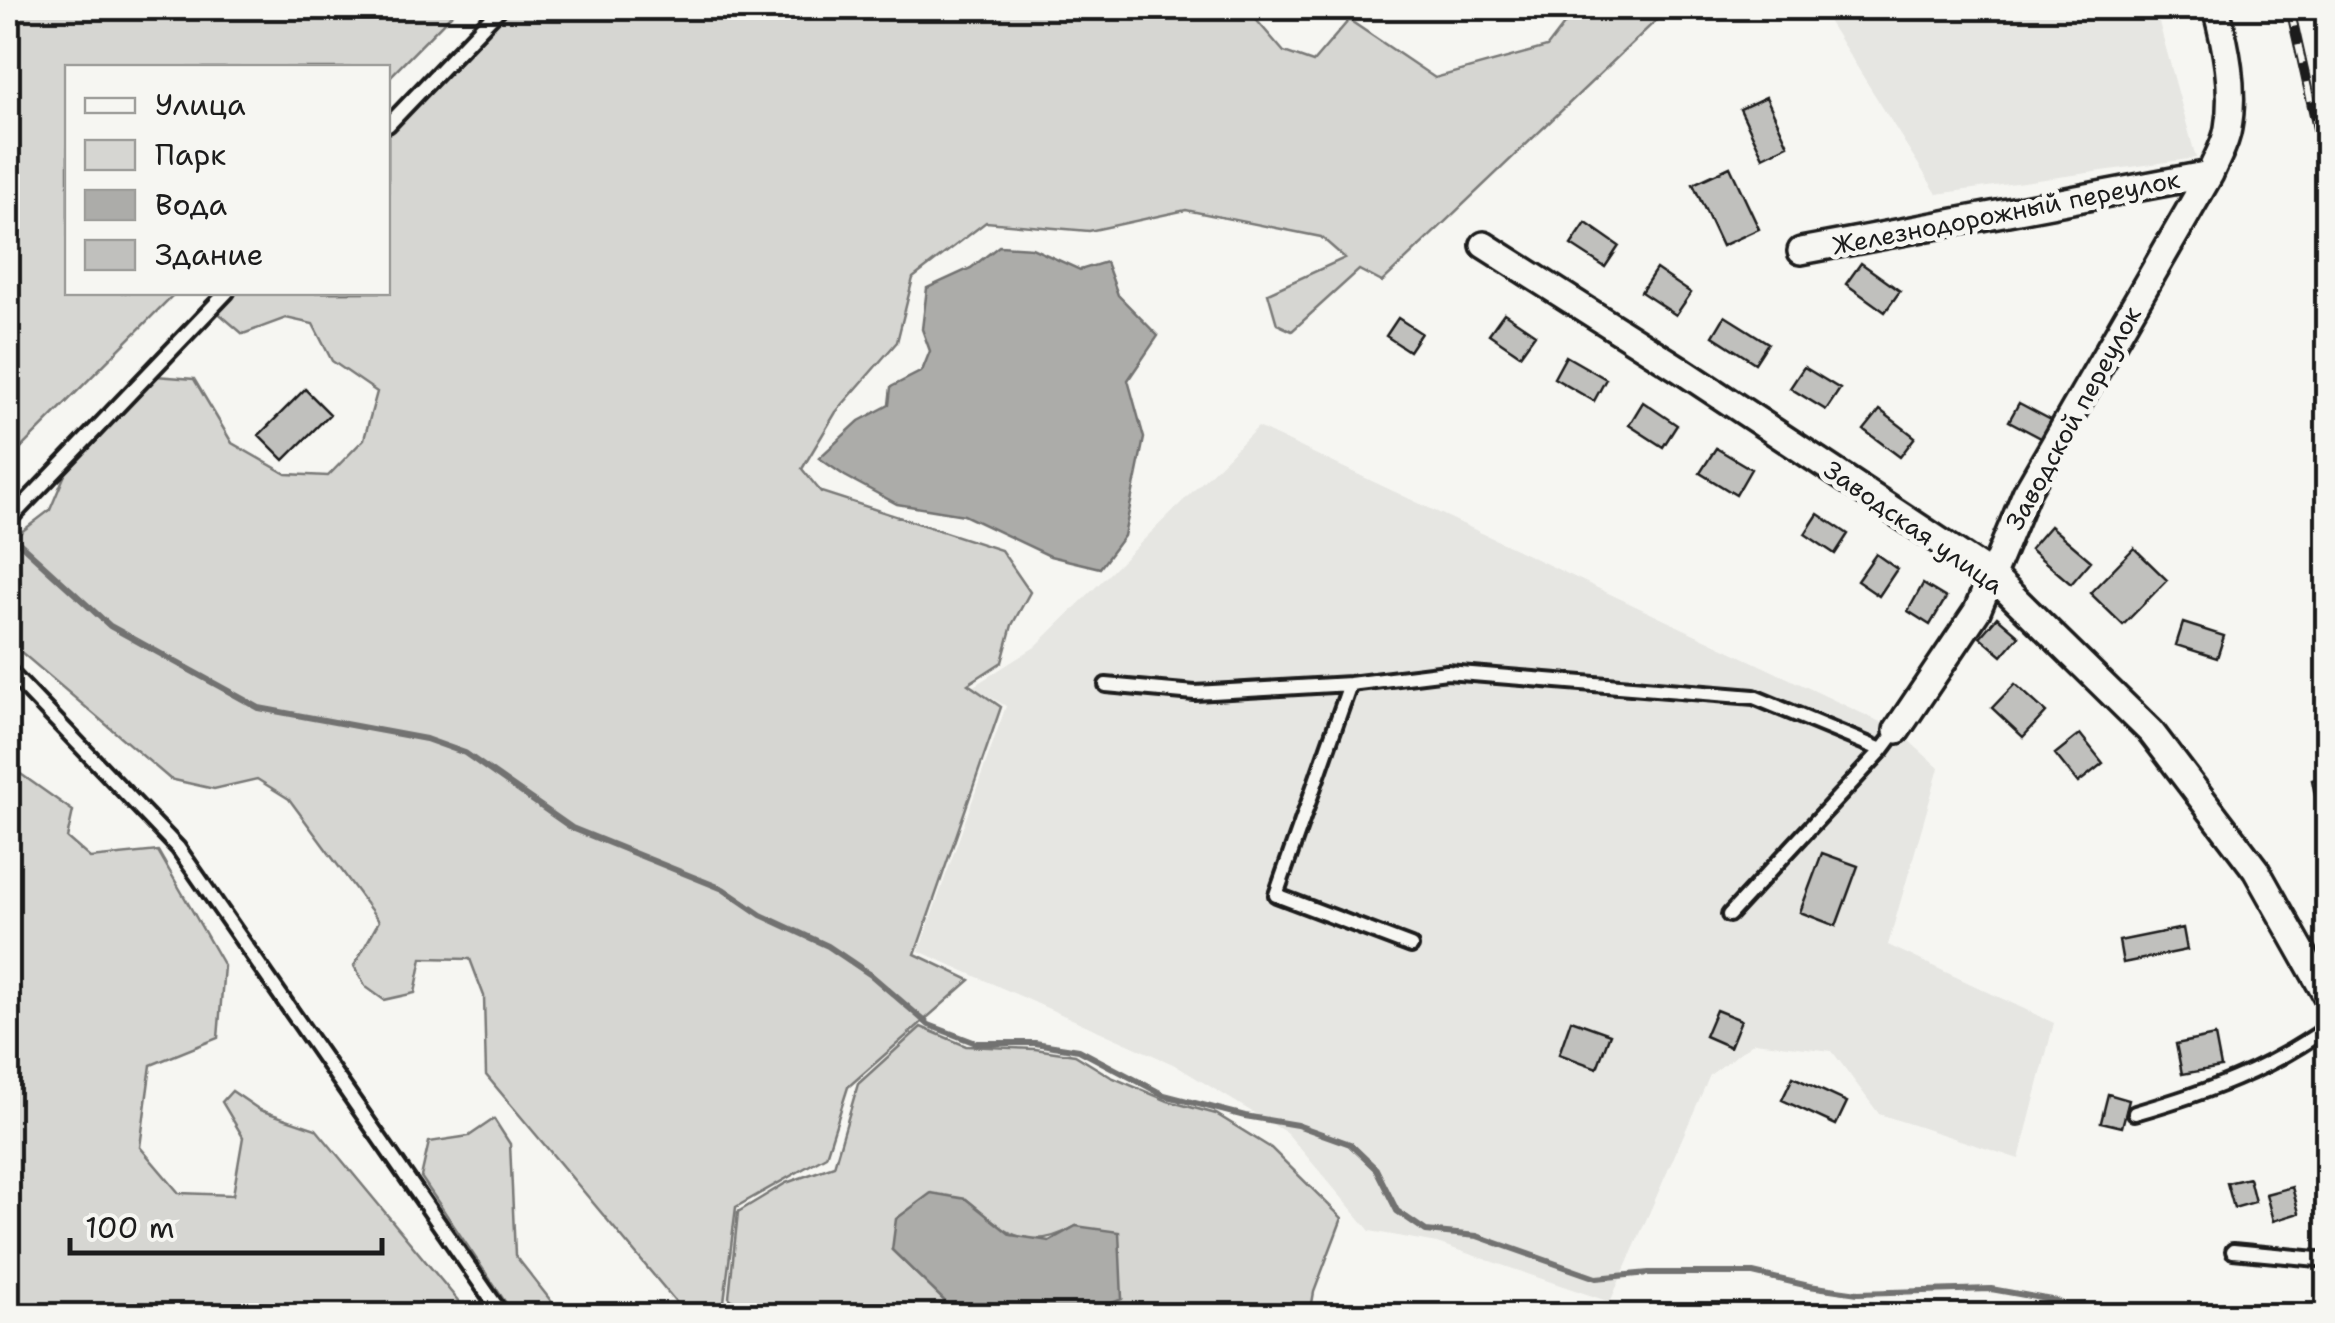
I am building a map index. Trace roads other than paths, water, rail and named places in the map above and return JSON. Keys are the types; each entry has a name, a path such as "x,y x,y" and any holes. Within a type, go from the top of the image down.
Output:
{"street":[{"name":"Заводской переулок","path":"1889,740 1977,612 2026,494 2210,174 2228,132 2231,100 2216,8"},
{"name":"Железнодорожный переулок","path":"1801,251 2210,174"},
{"name":"Заводская улица","path":"1484,246 1682,370 1991,575 2151,732 2256,870 2328,998"}],"lane":[{"path":"390,123 500,8"},
{"path":"8,521 224,295"},
{"path":"8,670 178,848 503,1316"},
{"path":"1106,686 1195,693 1350,684 1447,672 1754,698 1889,740 1729,916"},
{"path":"1350,684 1276,895 1411,946"},
{"path":"2136,1113 2233,1081 2287,1056 2328,1027"},
{"path":"2233,1250 2328,1260"}],"water":[{"path":"999,246 1032,248 1080,270 1106,262 1118,295 1158,336 1128,380 1144,438 1124,536 1100,568 1050,556 964,515 897,504 819,458 859,421 889,405 891,387 922,371 930,351 922,329 927,288 971,268"},
{"path":"931,1193 966,1199 1011,1235 1049,1241 1076,1226 1119,1232 1122,1299 1083,1315 959,1315 892,1250 896,1219"}],"waterway":[{"path":"15,539 110,626 259,708 426,739 465,753 572,828 723,889 761,915 828,946 871,975 929,1025 976,1043 1035,1043 1079,1050 1164,1095 1297,1125 1350,1144 1376,1169 1397,1211 1426,1231 1477,1236 1596,1278 1649,1273 1753,1273 1858,1293 1991,1289 2057,1301 2086,1316"}],"railway":[{"path":"2290,8 2328,178"}]}
